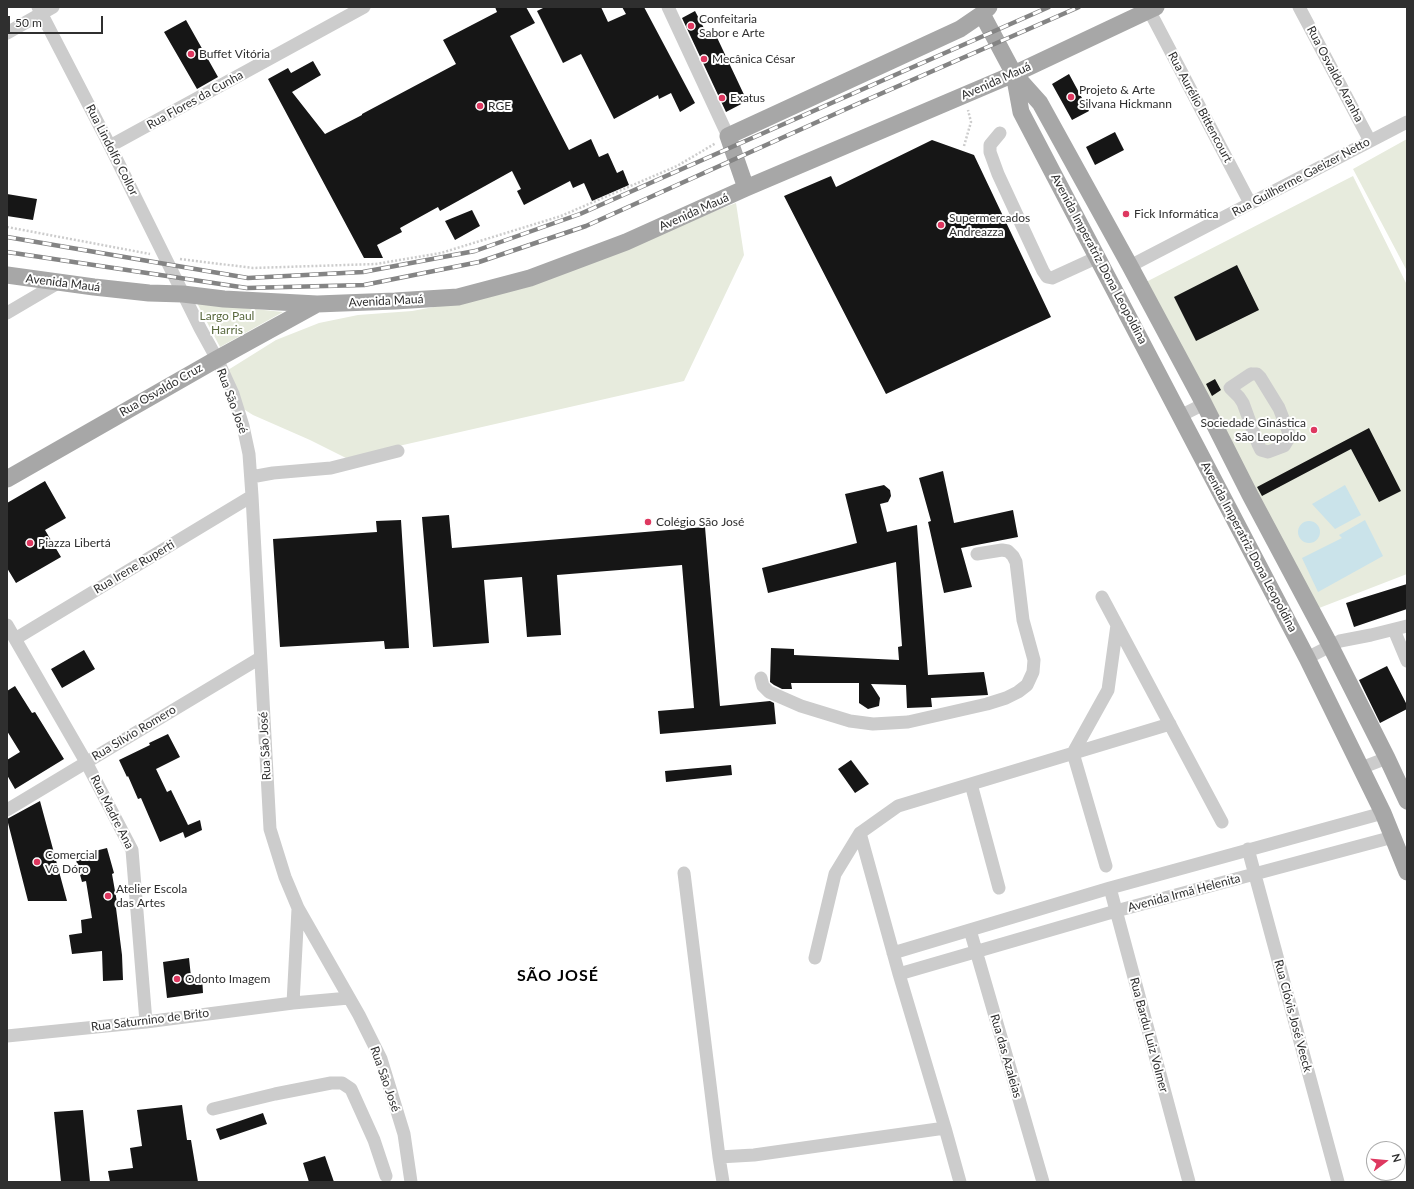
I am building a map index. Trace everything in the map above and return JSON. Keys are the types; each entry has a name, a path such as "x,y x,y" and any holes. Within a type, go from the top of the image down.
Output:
{"main road":[{"path":"746,188 728,136 960,29 983,9"},
{"name":"Avenida Imperatriz Dona Leopoldina","path":"983,9 1014,74 1021,112 1307,658 1383,813 1407,872"},
{"name":"Avenida Mauá","path":"7,275 58,283 150,293 184,294 224,299 317,304 458,297 523,280 626,242 746,188 1014,74 1152,9"},
{"name":"Avenida Imperatriz Dona Leopoldina","path":"1014,74 1040,103 1130,266 1330,645 1407,801"},
{"name":"Rua Osvaldo Cruz","path":"7,479 217,359 317,304"},
{"path":"1229,509 1250,495"}],"street":[{"path":"7,32 40,10 53,7"},
{"name":"Rua Flores da Cunha","path":"110,146 362,7"},
{"name":"Rua Osvaldo Aranha","path":"1299,7 1370,141"},
{"path":"671,8 728,136"},
{"name":"Rua Aurélio Bittencourt","path":"1152,9 1250,203"},
{"name":"Rua Lindolfo Collor","path":"40,10 184,294"},
{"name":"Rua Guilherme Gaeizer Netto","path":"1130,266 1407,122"},
{"path":"1000,133 990,145 990,152 998,174 1047,277 1052,278 1098,257"},
{"path":"7,313 58,283"},
{"name":"Rua São José","path":"184,294 217,359 232,394 243,426 249,454 270,829 286,878 298,908 349,998 381,1059 404,1134 411,1182"},
{"path":"1251,374 1257,374 1260,377 1279,408 1288,431 1289,438 1284,446 1268,452 1261,450 1243,403 1230,388 1251,374"},
{"path":"1180,416 1204,404"},
{"path":"251,477 273,473 332,468 398,451"},
{"name":"Rua Irene Ruperti","path":"15,639 252,496"},
{"path":"761,678 764,686 769,692 784,699 825,715 850,721 873,724 908,722 987,704 1006,698 1018,692 1027,685 1033,672 1034,660 1023,620 1016,562 1014,556 1008,551 1002,550 977,554"},
{"path":"1102,597 1222,822"},
{"name":"Rua Madre Ana","path":"7,625 86,762 132,850 146,1022"},
{"path":"1106,866 1073,753 1108,690 1117,625"},
{"path":"1307,658 1340,641 1407,626"},
{"path":"1394,630 1407,661"},
{"name":"Rua Sílvio Romero","path":"7,810 260,658"},
{"path":"815,958 835,874 860,833 898,806 1170,724"},
{"path":"1361,768 1387,758"},
{"path":"971,784 999,888"},
{"name":"Avenida Irmã Helenita","path":"893,953 1110,888 1383,813"},
{"path":"860,833 899,974 960,1182"},
{"name":"Avenida Irmã Helenita","path":"899,974 1116,911 1393,837"},
{"name":"Rua Clóvis José Veeck","path":"1248,849 1338,1182"},
{"path":"684,873 723,1182"},
{"name":"Rua Bardu Luiz Volmer","path":"1110,888 1189,1182"},
{"path":"293,1003 298,908"},
{"name":"Rua das Azaleias","path":"970,930 1043,1182"},
{"path":"942,939 948,960"},
{"name":"Rua Saturnino de Brito","path":"7,1036 146,1022 293,1003 349,998"},
{"path":"212,1109 275,1094 331,1083 342,1083 351,1089 374,1140 386,1176"},
{"path":"719,1157 754,1155 945,1128"}],"path":[{"path":"960,97 968,110 971,122 964,146"},
{"path":"7,227 191,262 253,268 376,264 441,253 561,216 677,166 728,136"}],"green space":[{"path":"1407,139 1407,271 1353,169"},
{"name":"Sociedade Ginástica São Leopoldo","path":"1353,176 1407,285 1407,574 1314,610 1146,282"},
{"path":"736,203 744,255 684,381 346,458 310,440 253,415 237,405 228,370 276,340 319,323 358,315 412,311 456,303 558,271"},
{"name":"Largo Paul Harris","path":"197,303 283,312 220,347"}],"water":[{"path":"1345,485 1361,515 1335,529 1312,504"},
{"path":"1365,520 1383,556 1318,592 1302,558 1342,538 1339,535"},
{"path":"1309,521 1317,524 1320,532 1317,540 1309,543 1301,540 1298,532 1301,524"}],"building":[{"path":"495,7 526,7 535,23 510,36 569,150 591,139 599,157 608,153 617,173 623,170 629,185 592,201 584,183 573,188 570,181 524,205 517,191 521,189 512,171 440,211 438,207 400,228 402,232 377,245 383,258 364,258 268,79 288,68 291,73 313,61 321,75 292,92 325,134 456,64 443,40 497,12"},
{"path":"545,7 601,7 608,22 626,14 622,7 644,7 695,103 680,112 671,93 659,99 658,95 614,119 581,54 563,63 537,11"},
{"path":"695,11 706,32 713,29 747,101 726,112 682,18"},
{"name":"Buffet Vitória","path":"186,20 218,77 197,89 164,32"},
{"path":"1069,74 1089,111 1072,120 1052,84"},
{"path":"1115,132 1124,150 1095,165 1086,147"},
{"path":"932,140 974,155 1051,317 886,394 784,196 831,176 836,187"},
{"path":"7,194 37,199 33,220 7,216"},
{"path":"472,210 480,226 455,240 445,221"},
{"path":"1237,265 1259,310 1196,341 1174,297"},
{"path":"1215,379 1221,390 1212,396 1206,384"},
{"path":"1369,428 1401,491 1379,502 1351,449 1262,496 1257,487"},
{"path":"943,471 954,523 1013,510 1018,537 961,548 972,587 944,593 928,522 931,521 919,478"},
{"name":"Piazza Libertá","path":"45,481 66,518 45,530 61,557 16,583 7,568 7,503"},
{"path":"884,485 890,490 891,496 888,502 880,504 887,532 917,525 928,675 984,672 988,695 931,698 932,707 907,708 906,685 871,684 880,698 879,706 868,709 859,703 859,683 791,683 792,689 782,689 770,682 771,648 794,649 794,655 899,660 898,647 902,646 896,562 768,593 762,568 857,543 845,494"},
{"path":"449,515 452,548 705,527 720,706 770,701 774,703 776,724 660,734 658,711 694,708 682,565 557,575 561,635 527,637 522,577 484,580 489,643 433,647 422,517"},
{"path":"401,520 409,648 385,649 384,641 280,647 273,539 377,532 376,521"},
{"path":"1407,584 1407,609 1354,627 1346,603"},
{"path":"84,650 95,669 62,688 51,669"},
{"path":"1387,666 1407,705 1407,709 1380,723 1359,680"},
{"path":"15,686 32,713 35,712 64,759 15,789 7,775 7,760 20,752 7,731 7,691"},
{"path":"168,734 180,757 156,769 167,792 171,790 188,825 200,820 202,830 185,838 183,832 160,842 141,798 138,799 119,760 150,745 149,743"},
{"path":"851,760 869,784 855,793 838,769"},
{"path":"731,765 732,775 666,782 665,771"},
{"name":"Comercial Vô Dóro","path":"40,801 67,901 28,901 7,819"},
{"path":"107,848 114,873 112,874 118,908 116,908 122,955 123,980 103,981 102,951 72,954 69,935 82,933 81,920 92,918 86,881 82,882 75,856"},
{"path":"189,958 191,977 202,976 203,993 167,998 163,962"},
{"path":"182,1105 187,1140 191,1140 198,1182 110,1182 108,1171 133,1168 130,1148 142,1146 137,1110"},
{"path":"83,1110 90,1182 61,1182 54,1112"},
{"path":"263,1113 267,1124 220,1140 216,1129"},
{"path":"325,1156 334,1182 309,1182 303,1163"}],"railway":[{"path":"7,237 248,278 363,272 475,251 580,214 1049,7"},
{"path":"7,252 247,288 364,285 479,262 586,226 855,105 1079,7"}],"place":[{"name":"Confeitaria Sabor e Arte","path":"691,26"},
{"name":"Buffet Vitória","path":"191,54"},
{"name":"Mecânica César","path":"704,59"},
{"name":"Projeto & Arte Silvana Hickmann","path":"1071,97"},
{"name":"Exatus","path":"722,98"},
{"name":"RGE","path":"480,106"},
{"name":"Fick Informática","path":"1126,214"},
{"name":"Supermercados Andreazza","path":"941,225"},
{"name":"Sociedade Ginástica São Leopoldo","path":"1314,430"},
{"name":"Colégio São José","path":"648,522"},
{"name":"Piazza Libertá","path":"30,543"},
{"name":"Comercial Vô Dóro","path":"37,862"},
{"name":"Atelier Escola das Artes","path":"108,896"},
{"name":"Odonto Imagem","path":"177,979"}],"district":[{"name":"SÃO JOSÉ","path":"558,976"}]}
